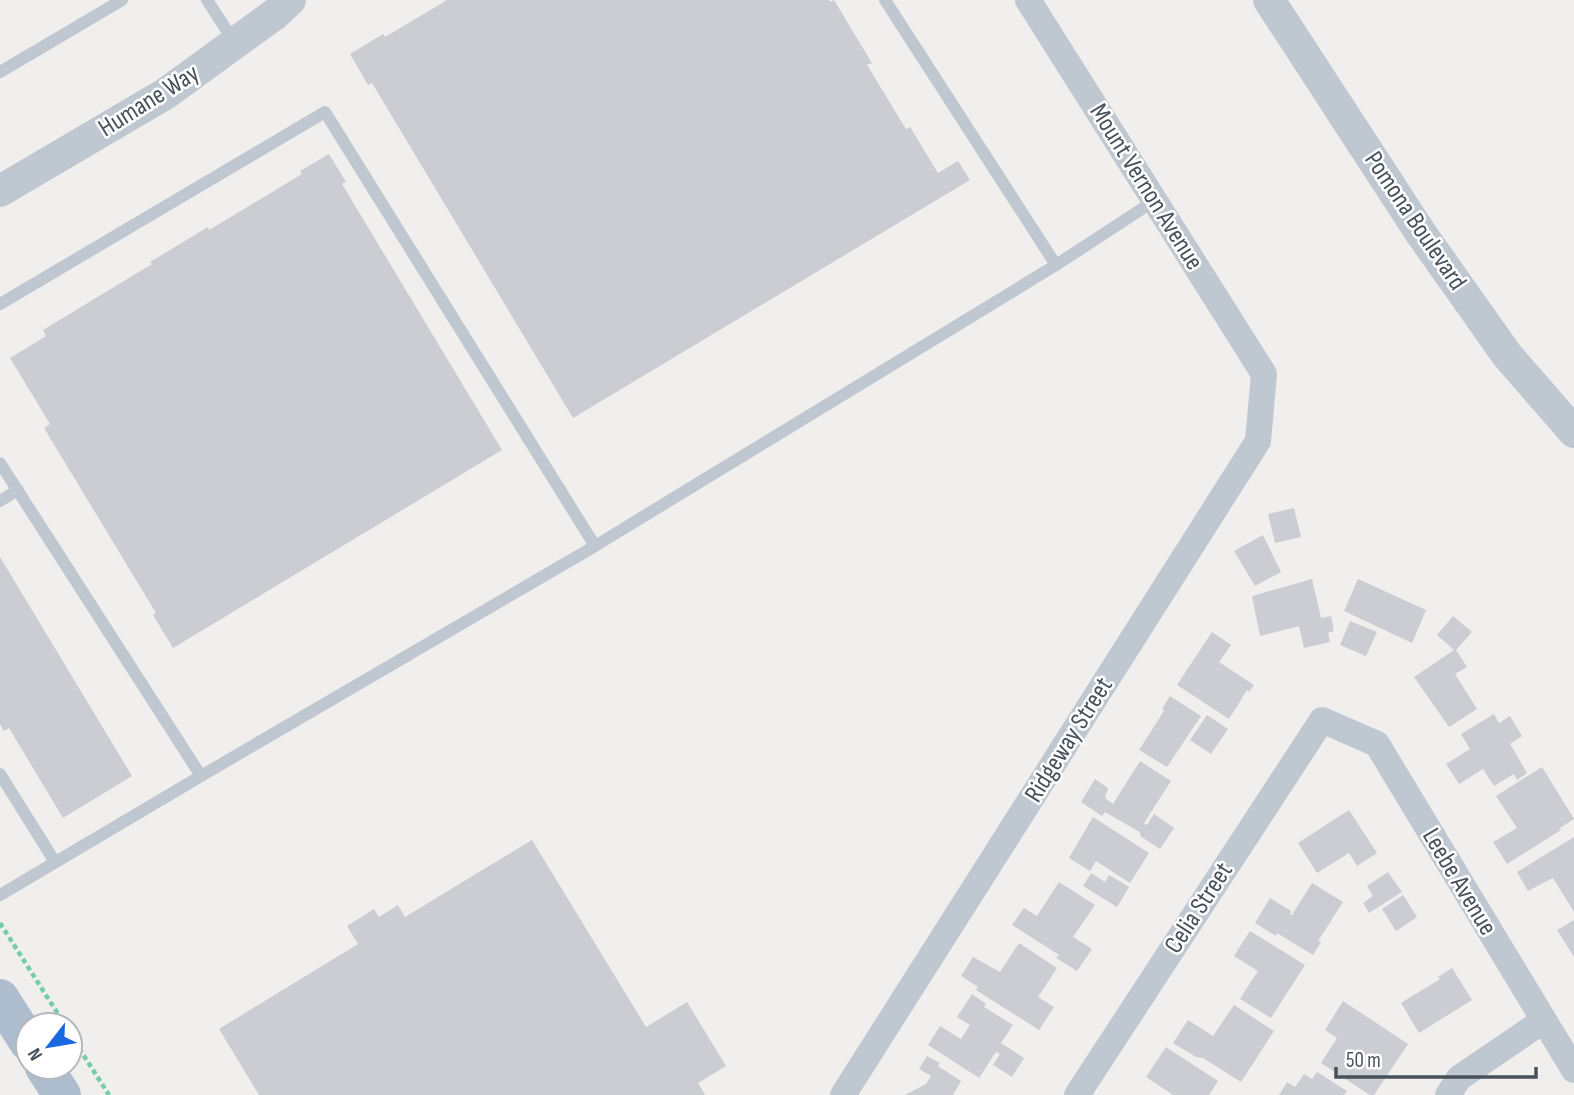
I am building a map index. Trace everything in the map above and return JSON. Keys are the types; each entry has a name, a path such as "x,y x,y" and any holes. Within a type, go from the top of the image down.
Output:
{"main road":[{"path":"0,998 14,1020"}],"street":[{"name":"Mount Vernon Avenue","path":"1028,0 1264,374"},
{"name":"Pomona Boulevard","path":"1269,0 1420,232 1491,333 1574,432"},
{"name":"Humane Way","path":"0,191 165,94 288,5"},
{"name":"Ridgeway Street","path":"843,1095 1258,441 1264,374"},
{"name":"Leebe Avenue","path":"1322,720 1377,744 1574,1070"},
{"name":"Celia Street","path":"1077,1095 1322,720"},
{"path":"1448,1095 1459,1078 1543,1021"}],"lane":[{"path":"0,72 122,0"},
{"path":"207,0 235,44"},
{"path":"885,0 1056,265"},
{"path":"0,304 325,113 595,546"},
{"path":"0,895 595,546 1056,265 1154,201"},
{"path":"0,463 201,776"},
{"path":"0,502 18,490"},
{"path":"0,774 55,862"}],"path":[{"path":"0,923 56,1011"},
{"path":"84,1056 109,1095"}],"building":[{"path":"447,0 834,0 872,63 867,65 906,129 910,127 938,173 958,161 970,180 573,418 372,83 368,85 350,54 383,34 385,37"},
{"path":"329,154 346,182 342,184 502,450 173,648 153,615 156,613 44,428 50,424 10,358 46,336 43,330 208,227 209,230 302,174 300,171"},
{"path":"1294,508 1301,537 1275,543 1268,514"},
{"path":"1263,535 1281,572 1255,586 1234,551"},
{"path":"0,557 132,776 63,818 9,728 4,731 0,724"},
{"path":"1312,579 1321,618 1331,616 1334,631 1328,633 1330,642 1304,648 1299,626 1260,636 1252,596"},
{"path":"1358,579 1426,610 1412,643 1344,611"},
{"path":"1453,616 1472,632 1456,650 1467,667 1455,674 1477,709 1449,727 1414,677 1454,650 1437,635"},
{"path":"1350,621 1377,632 1366,656 1340,645"},
{"path":"1212,632 1231,645 1219,662 1254,685 1249,692 1247,690 1229,719 1177,685"},
{"path":"1170,696 1201,716 1167,767 1139,750 1164,711 1162,709"},
{"path":"1494,714 1499,723 1510,716 1522,736 1510,744 1527,773 1517,780 1514,774 1494,786 1483,769 1459,784 1446,764 1470,749 1461,734"},
{"path":"1207,715 1228,729 1211,754 1190,740"},
{"path":"1140,761 1171,781 1144,823 1147,825 1154,814 1174,828 1160,849 1140,836 1138,831 1105,812 1102,816 1081,802 1095,779 1108,788 1105,798 1113,804"},
{"path":"1542,767 1574,819 1507,864 1493,842 1517,828 1496,796"},
{"path":"1349,810 1377,853 1357,866 1349,853 1317,873 1298,843"},
{"path":"1093,817 1149,853 1130,883 1096,861 1090,871 1069,858"},
{"path":"1574,837 1574,912 1553,878 1528,891 1517,872"},
{"path":"532,840 646,1027 687,1002 726,1066 698,1083 705,1095 259,1095 219,1029 358,944 347,926 374,909 379,917 398,905 405,917"},
{"path":"1388,872 1402,892 1369,913 1363,903 1373,896 1367,886"},
{"path":"1091,873 1105,882 1109,875 1129,887 1117,907 1083,886"},
{"path":"1059,882 1095,905 1073,937 1092,949 1077,971 1056,958 1059,955 1012,925 1024,908 1037,916"},
{"path":"1312,883 1343,902 1318,941 1321,942 1313,955 1255,923 1270,898 1291,911 1292,915"},
{"path":"1403,895 1417,917 1396,931 1382,909"},
{"path":"1574,920 1574,957 1557,930"},
{"path":"1250,931 1305,965 1271,1018 1240,999 1258,971 1234,956"},
{"path":"1019,943 1057,968 1038,997 1054,1007 1039,1030 976,990 978,987 961,976 973,957 1000,972"},
{"path":"1452,968 1472,1000 1419,1033 1401,1003 1440,979 1438,977"},
{"path":"972,994 986,1004 984,1007 1013,1025 1001,1043 1024,1058 1012,1077 993,1065 1000,1054 996,1052 979,1078 928,1045 940,1026 961,1039 970,1025 957,1017"},
{"path":"1343,1001 1408,1044 1374,1095 1321,1063 1337,1038 1325,1030"},
{"path":"1234,1005 1274,1031 1241,1082 1173,1043 1188,1020 1213,1036"},
{"path":"1166,1047 1218,1081 1209,1095 1173,1095 1146,1077"},
{"path":"927,1056 961,1081 953,1095 905,1095 926,1084 931,1076 919,1069"},
{"path":"1317,1072 1347,1091 1344,1095 1279,1095 1287,1082 1295,1087 1304,1074 1312,1079"}]}
